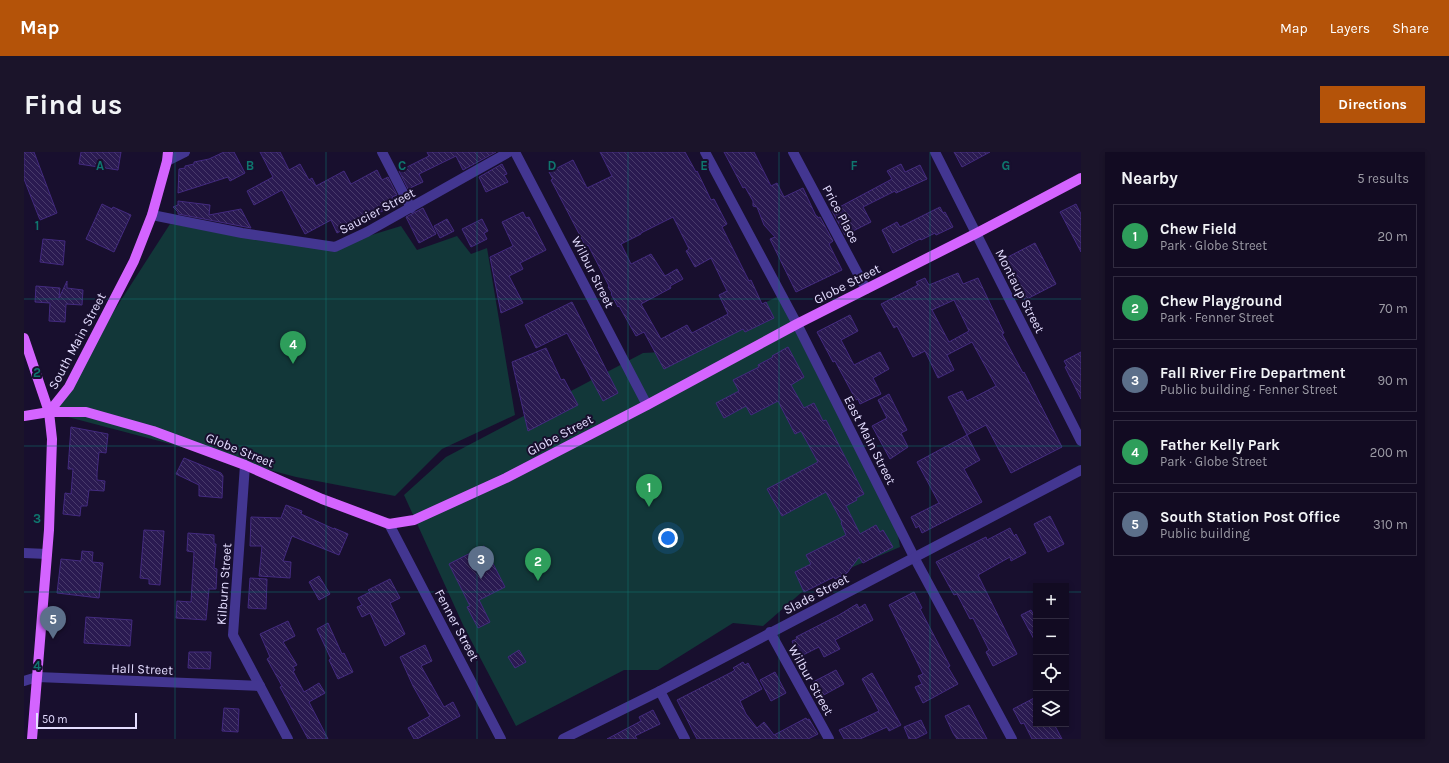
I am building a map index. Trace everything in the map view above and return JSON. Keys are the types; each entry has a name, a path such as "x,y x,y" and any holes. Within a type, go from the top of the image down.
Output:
{"main road":[{"name":"South Main Street","path":"49,412 69,387 134,261 152,215 168,157"},
{"name":"Globe Street","path":"24,416 49,412 86,412 153,431 245,465 322,499 389,524 414,520 506,478 647,405 797,324 977,233 1081,178"},
{"path":"24,338 49,412 52,439 47,554 32,739"}],"street":[{"path":"168,157 185,152"},
{"path":"382,152 411,208"},
{"name":"Saucier Street","path":"152,215 242,233 335,247 367,232 411,208 509,152"},
{"name":"Wilbur Street","path":"515,152 647,405"},
{"name":"East Main Street","path":"705,152 797,324 914,557 1012,739"},
{"name":"Price Place","path":"794,152 866,289"},
{"name":"Montaup Street","path":"935,152 1081,441"},
{"name":"Kilburn Street","path":"245,465 233,635 288,739"},
{"name":"Slade Street","path":"563,739 660,692 770,632 1081,470"},
{"name":"Fenner Street","path":"389,524 501,739"},
{"path":"24,553 47,554"},
{"name":"Wilbur Street","path":"770,632 829,739"},
{"name":"Hall Street","path":"24,681 37,678 260,686"},
{"path":"660,692 685,739"}],"green space":[{"path":"170,224 332,247 401,226 417,250 457,236 471,254 487,248 515,415 442,449 395,496 296,477 49,412"},
{"path":"783,294 895,518 900,547 810,585 763,626 733,623 658,670 624,670 516,726 464,627 404,495 446,457 643,353 662,352"}],"building":[{"path":"24,152 34,152 57,213 40,220 24,179"},
{"path":"81,152 121,152 118,170 79,164"},
{"path":"224,152 234,152 245,173 230,181 228,177 178,193 179,169 194,164 194,162 209,159"},
{"path":"260,152 280,152 289,170 300,164 309,180 312,178 316,186 344,171 351,184 377,170 382,180 388,177 397,195 392,197 396,204 375,215 374,213 337,233 331,220 305,234 282,190 254,205 247,191 273,177"},
{"path":"427,152 496,152 463,170 456,156 419,174 423,182 408,189 399,171 429,156"},
{"path":"600,152 685,152 696,172 697,171 711,200 714,199 727,224 722,227 749,281 751,280 762,304 766,302 774,318 745,332 743,329 664,369 644,332 636,336 619,306 618,307 588,245 586,247 551,180 553,179 549,172 573,160 587,188 612,176","holes":["673,217 689,249 686,251 695,267 711,258 727,291 719,295 728,314 692,333 687,325 661,339 641,304 671,288 670,286 683,279 677,269 665,276 651,254 631,264 621,244"]},
{"path":"724,152 754,152 771,186 777,183 784,197 803,188 816,216 818,218 820,217 833,241 829,244 842,270 796,292 770,239 775,237 764,225 757,207 753,206 753,201 745,187 743,188"},
{"path":"954,152 990,152 962,167"},
{"path":"502,164 507,174 504,175 508,182 486,192 479,177"},
{"path":"901,164 905,172 920,165 927,179 896,193 895,191 863,207 871,222 845,235 832,211 892,179 887,171"},
{"path":"178,201 210,205 209,215 241,209 251,228 178,214 173,207 178,205"},
{"path":"102,204 131,215 114,252 86,239"},
{"path":"1076,204 1081,214 1081,252 1060,212"},
{"path":"940,207 943,213 945,212 953,227 936,235 935,233 921,240 920,239 893,253 882,230 897,222 900,227"},
{"path":"423,208 436,234 419,243 406,217"},
{"path":"523,212 526,218 529,217 546,250 520,263 523,269 509,276 523,303 501,313 490,257 513,246 502,222"},
{"path":"447,219 454,231 440,238 434,226"},
{"path":"482,219 488,231 484,233 487,239 471,247 462,229"},
{"path":"43,239 65,241 63,265 40,262"},
{"path":"1035,243 1056,284 1025,300 1004,259"},
{"path":"958,273 963,284 978,278 1004,333 1002,334 1023,373 1024,372 1062,447 1011,473 986,425 967,435 948,397 962,391 967,401 996,386 972,342 947,355 954,370 938,378 925,351 913,357 897,326 894,328 881,304 918,285 916,282 925,278 929,285","holes":["954,300 969,331 949,342 932,310"]},
{"path":"67,281 67,288 83,290 82,305 66,304 65,322 49,321 50,303 35,302 36,286 60,288 59,298"},
{"path":"572,302 618,393 603,401 567,333 536,348 525,325"},
{"path":"850,315 858,331 841,340 854,365 880,352 889,369 873,378 881,394 860,404 858,399 856,400 835,361 833,362 817,332"},
{"path":"788,347 804,377 791,385 804,408 814,403 823,421 826,420 864,494 846,506 860,534 876,525 880,532 883,530 893,547 863,563 859,557 847,573 835,579 834,577 804,592 795,572 811,564 806,555 846,535 841,523 842,522 826,492 782,516 767,489 818,462 801,431 795,434 778,401 751,415 746,406 724,418 716,403 739,391 733,380 759,367 758,365"},
{"path":"546,348 561,380 564,379 578,405 528,431 512,362"},
{"path":"1081,352 1081,399 1065,367 1067,366 1064,361"},
{"path":"889,394 907,430 901,433 908,447 890,459 872,426 887,418 878,400"},
{"path":"71,427 108,434 106,453 99,452 97,473 97,480 105,481 104,491 89,490 87,506 81,506 80,516 63,514 65,493 71,494 73,469 68,469"},
{"path":"967,435 980,460 964,469 982,502 922,533 919,526 916,528 911,517 939,503 917,462"},
{"path":"184,458 221,473 223,476 222,498 199,496 199,485 176,474"},
{"path":"286,505 302,511 301,514 348,534 339,555 292,536 283,561 291,562 290,578 259,576 262,546 250,546 251,517 281,518"},
{"path":"1050,516 1064,544 1048,552 1034,524"},
{"path":"1010,528 1014,536 1016,534 1026,553 1011,561 1010,557 978,575 1017,654 993,666 986,652 989,650 973,618 970,619 957,594 954,595 936,562 986,537 987,540"},
{"path":"144,530 164,531 160,585 149,584 149,579 140,578"},
{"path":"188,533 214,535 214,544 216,544 214,568 217,569 216,589 209,589 206,620 176,618 177,601 191,602 194,552 187,551"},
{"path":"484,546 505,587 479,600 490,622 478,628 467,607 470,606 449,564"},
{"path":"82,551 93,552 92,562 103,563 99,598 57,593 61,559 81,561"},
{"path":"319,576 330,594 319,600 309,582"},
{"path":"250,578 267,579 266,609 248,608"},
{"path":"390,579 400,598 390,603 405,634 385,646 370,613 362,617 357,607 362,605 358,598 370,592 368,590"},
{"path":"914,592 922,608 920,609 950,666 948,667 958,684 923,703 915,687 922,684 918,676 923,674 889,605"},
{"path":"857,604 859,608 865,604 873,620 835,640 840,649 824,657 819,647 799,657 792,641 797,639 796,637"},
{"path":"1031,610 1033,614 1033,637 1021,615"},
{"path":"86,617 132,620 130,646 84,643"},
{"path":"288,621 295,636 283,642 297,665 293,667 295,670 293,671 304,692 319,683 325,693 309,702 328,739 308,739 280,687 282,686 267,659 270,657 260,634"},
{"path":"328,623 342,654 344,653 353,672 338,679 329,660 331,659 317,629"},
{"path":"425,645 432,661 421,666 444,707 453,702 460,716 417,739 414,739 408,728 430,716 413,686 400,657"},
{"path":"519,650 526,662 515,668 508,657"},
{"path":"189,652 211,652 210,669 188,668"},
{"path":"743,662 745,665 748,663 762,689 740,701 746,714 757,728 764,722 774,735 806,718 807,720 809,719 818,734 808,739 697,739 677,700 732,672 735,670 733,668"},
{"path":"836,670 844,684 820,697 813,682"},
{"path":"775,672 786,693 771,701 760,680"},
{"path":"872,673 901,725 889,731 887,727 860,739 844,739 839,730 879,711 862,679"},
{"path":"1033,699 1033,727 1056,727 1062,739 1032,739 1024,723 1021,724 1013,709"},
{"path":"969,705 987,739 957,739 953,733 945,716"},
{"path":"224,708 239,709 238,732 222,731"},
{"path":"653,710 660,724 635,736 637,739 607,739 641,721 639,717"},
{"path":"921,720 927,733 915,739 909,739 904,727"}],"place":[{"name":"Father Kelly Park","path":"293,364"},
{"name":"Chew Field","path":"649,507"},
{"name":"Fall River Fire Department","path":"481,579"},
{"name":"Chew Playground","path":"538,581"},
{"name":"South Station Post Office","path":"53,639"}]}
